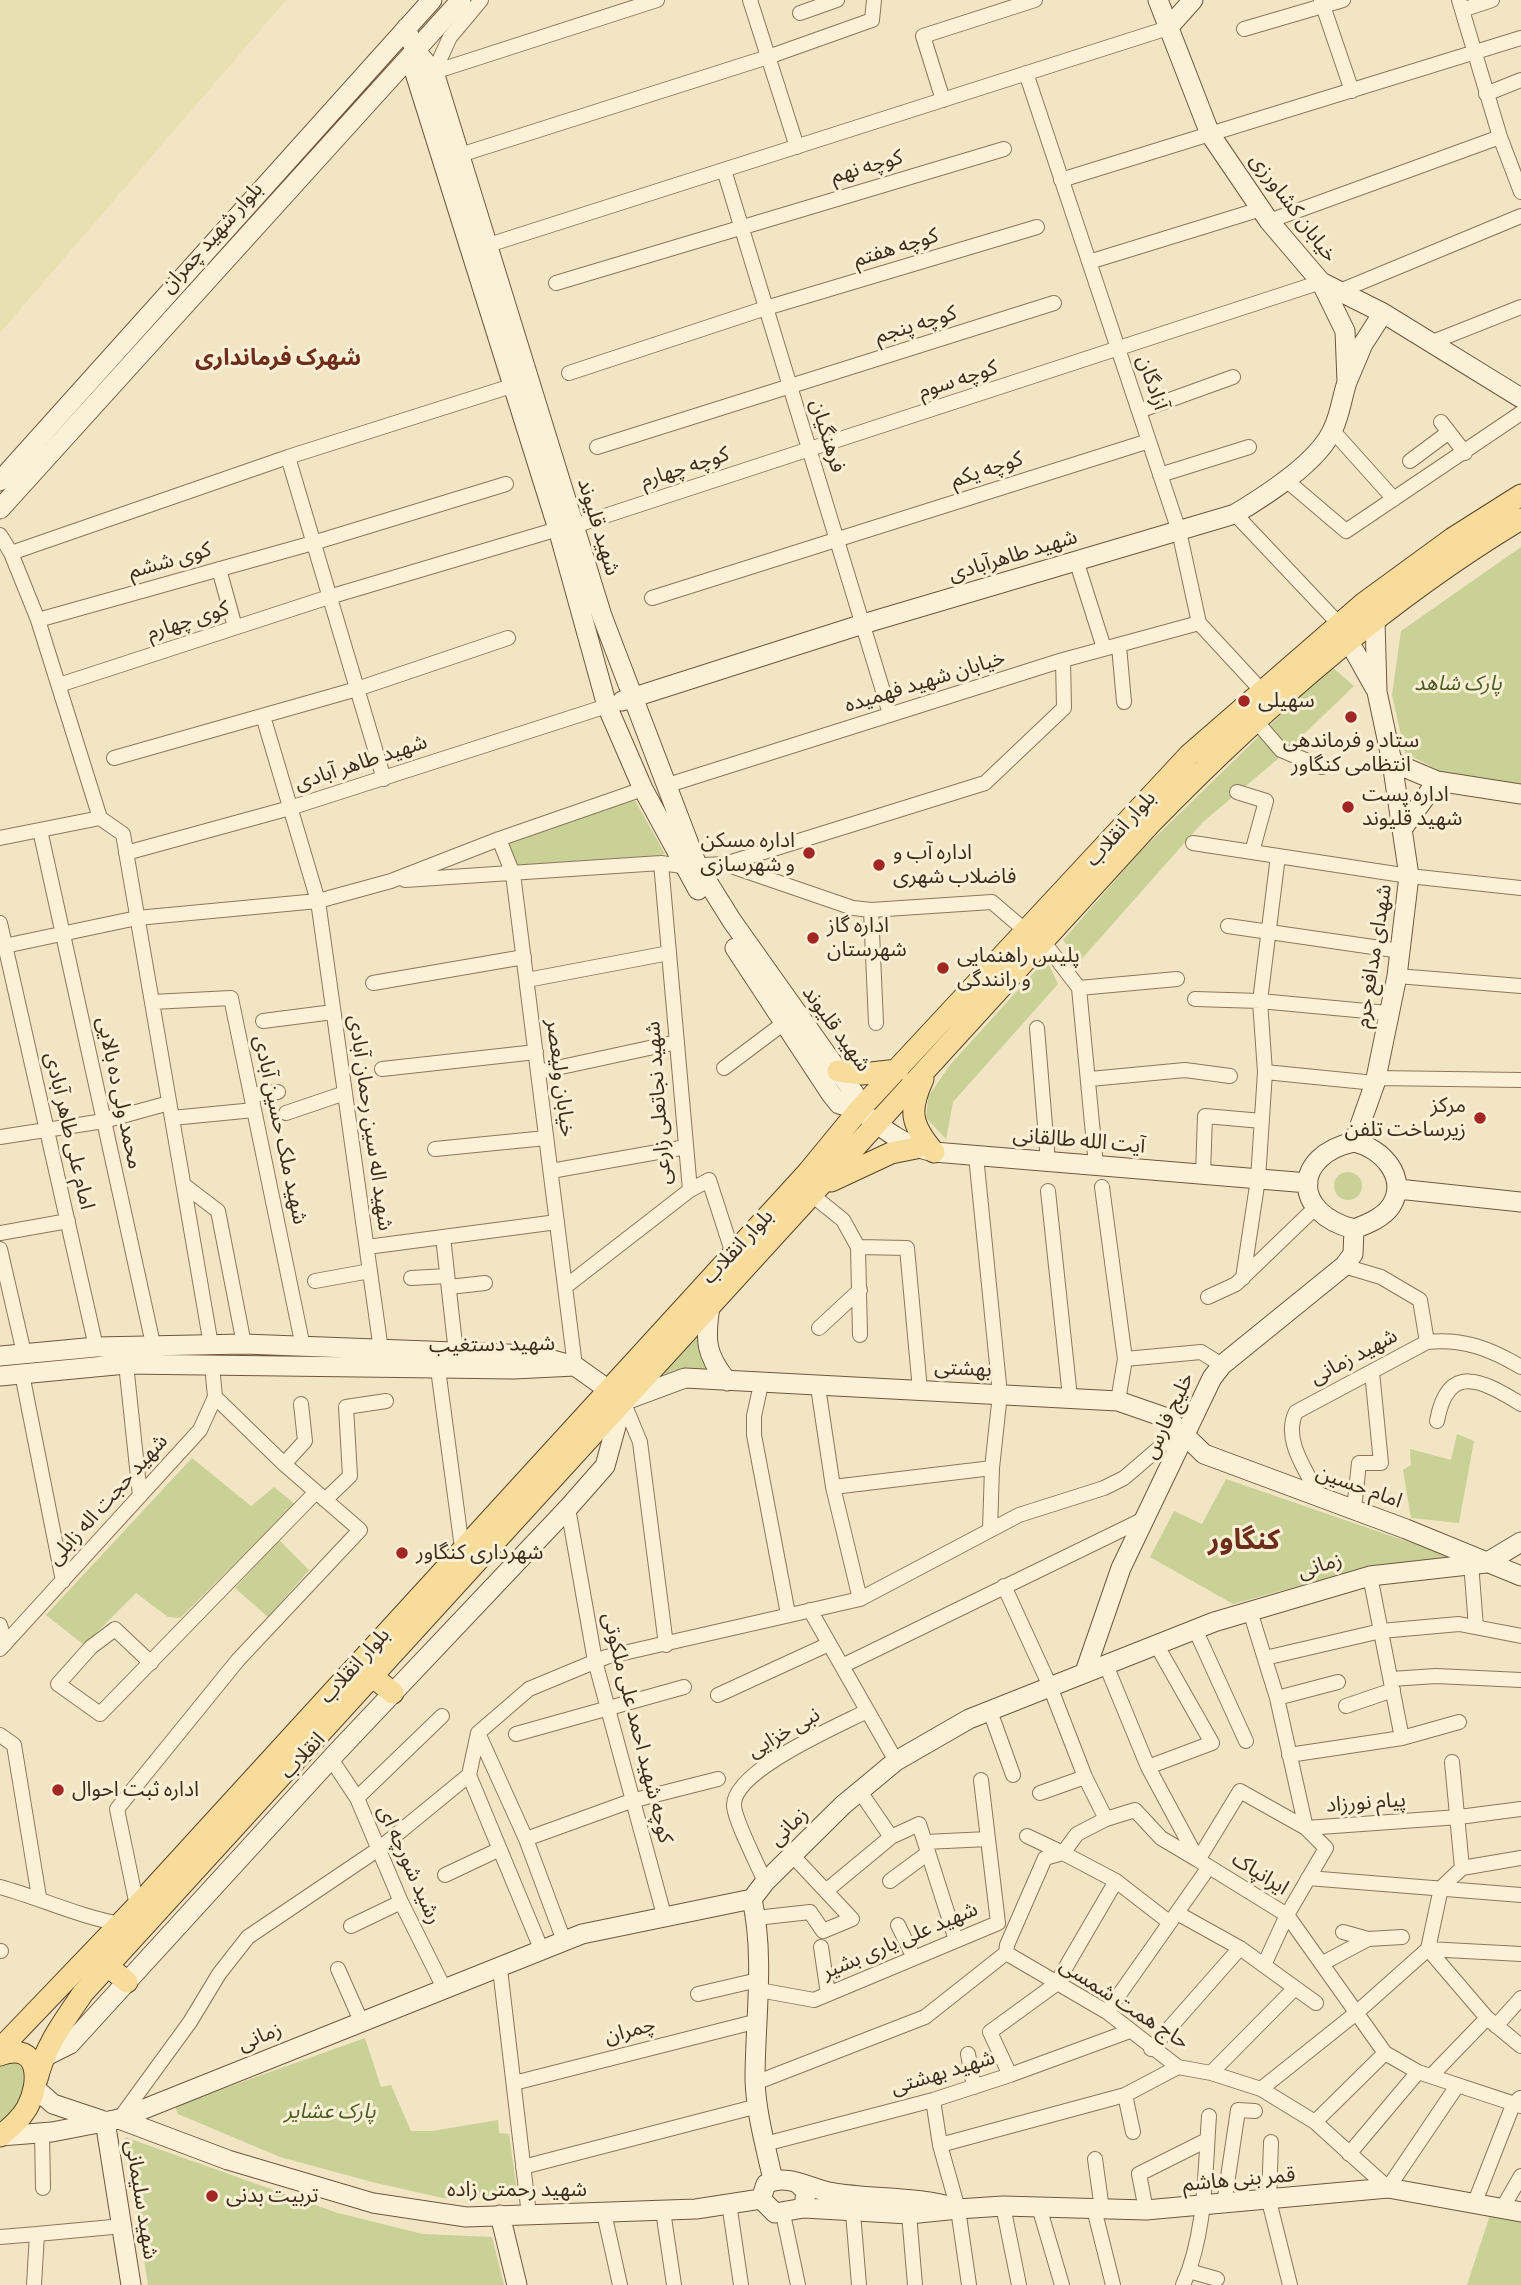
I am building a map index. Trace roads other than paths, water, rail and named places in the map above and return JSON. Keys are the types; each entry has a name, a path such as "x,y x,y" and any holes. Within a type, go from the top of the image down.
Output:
{"main road":[{"name":"بلوار انقلاب","path":"0,2136 26,2111 42,2058 83,1993 372,1676 733,1254 808,1172 868,1116 930,1064 1189,755 1261,690 1370,612 1453,538 1521,495"},
{"name":"بلوار انقلاب","path":"1370,612 1521,519"},
{"name":"بلوار انقلاب","path":"0,2049 121,1924 462,1548 615,1395 710,1306 814,1192 898,1070 1344,632"},
{"path":"814,1192 850,1170 891,1153 925,1150 912,1101 930,1064"},
{"path":"838,1071 862,1074 898,1070"},
{"path":"372,1676 393,1693"},
{"path":"107,1966 127,1982"},
{"path":"0,2055 17,2053 28,2057 35,2066 36,2084"}],"street":[{"name":"بلوار شهید چمران","path":"0,481 432,0"},
{"name":"بلوار شهید چمران","path":"0,509 461,0"},
{"path":"434,72 450,37 481,0"},
{"path":"434,72 657,0"},
{"path":"750,0 797,147"},
{"path":"800,13 837,0"},
{"path":"460,155 768,57 872,20 874,0"},
{"path":"943,100 923,36 1035,0"},
{"name":"خیابان کشاورزی","path":"1158,0 1210,134 1265,215 1321,282 1383,313 1521,398"},
{"path":"469,251 1168,28 1193,0"},
{"path":"1244,29 1322,3 1343,0"},
{"path":"1492,0 1461,5 1486,94 1521,192"},
{"path":"1322,3 1352,91"},
{"name":"شهید قلیوند","path":"406,29 415,50 434,72 489,245 522,384 566,527 632,697 689,865 868,1116"},
{"path":"1061,180 1521,38"},
{"name":"شهید قلیوند","path":"415,50 415,73 469,251 522,384"},
{"name":"آزادگان","path":"1026,74 1179,531 1199,623"},
{"path":"1486,94 1521,80"},
{"path":"1089,262 1265,215 1500,137"},
{"name":"کوچه نهم","path":"556,283 1004,149"},
{"name":"فرهنگیان","path":"724,170 890,715"},
{"path":"1340,290 1521,216"},
{"name":"کوچه هفتم","path":"569,373 766,308 1037,227"},
{"path":"1321,282 1345,331 1347,382"},
{"name":"کوچه سوم","path":"810,450 1321,282"},
{"name":"کوچه پنجم","path":"597,447 1054,303"},
{"path":"1430,343 1521,307"},
{"path":"1347,382 1363,344 1383,313"},
{"path":"1139,411 1233,377"},
{"name":"شهید طاهرآبادی","path":"607,706 863,624 1235,514 1304,465 1333,431 1347,382"},
{"path":"11,553 288,457 522,384"},
{"path":"1286,480 1346,531 1465,453 1521,412"},
{"path":"1410,461 1445,427 1465,453"},
{"path":"1333,431 1394,499"},
{"name":"کوچه یکم","path":"652,598 1149,441"},
{"path":"1160,475 1249,447"},
{"name":"کوچه چهارم","path":"329,597 566,527 810,450"},
{"path":"288,457 384,779"},
{"name":"کوی ششم","path":"38,620 506,484"},
{"path":"1235,514 1344,632 1377,692"},
{"name":"شهید قلیوند","path":"566,527 607,706 643,789 784,1023 839,1104 868,1116"},
{"path":"0,535 11,553 38,620 100,818 123,834 211,1345 212,1365"},
{"path":"1076,560 1111,647 1124,702"},
{"path":"219,569 234,627"},
{"name":"کوی چهارم","path":"59,685 329,597"},
{"path":"1370,612 1377,692"},
{"path":"1199,623 1261,690"},
{"name":"خیابان شهید فهمیده","path":"664,786 1063,660 1199,623"},
{"path":"114,758 357,689 508,638"},
{"path":"391,881 661,863 725,864 985,783 1064,708 1063,660"},
{"name":"شهدای مدافع حرم","path":"1354,1142 1375,1081 1397,976 1409,876 1392,762 1377,692"},
{"name":"شهید طاهر آبادی","path":"126,853 290,808 607,706"},
{"name":"شهید اله سین رحمان آبادی","path":"263,716 318,901 381,1350"},
{"path":"1256,721 1281,750 1322,767"},
{"path":"1392,762 1437,781 1521,794"},
{"path":"1403,828 1437,781"},
{"path":"3,947 137,918 318,901 391,881 499,839 643,789 664,786"},
{"path":"1237,792 1266,802 1252,852"},
{"path":"0,838 100,818"},
{"name":"محمد ولی ده بالایی","path":"40,830 155,1356"},
{"name":"خیابان ولیعصر","path":"499,839 513,874 565,1287"},
{"path":"1193,843 1409,876 1521,888"},
{"path":"1243,1278 1258,1179 1265,1072 1260,1001 1278,856"},
{"name":"شهید نجاتعلی زارعی","path":"565,1287 690,1190 661,863"},
{"path":"725,864 822,898 871,910 992,902 1035,937 1079,988 1090,1079 1096,1165"},
{"path":"871,910 876,1023"},
{"name":"امام علی طاهر آبادی","path":"0,923 3,947 96,1347"},
{"path":"1228,926 1401,951"},
{"path":"527,980 669,953"},
{"path":"373,983 524,957"},
{"path":"1397,976 1521,986"},
{"path":"1079,988 1177,979"},
{"name":"شهید ملک حسین آبادی","path":"152,1002 231,998 303,1348"},
{"path":"1195,999 1260,1001 1388,1013"},
{"path":"263,1021 333,1012"},
{"path":"724,1068 784,1023"},
{"path":"1037,1028 1048,1161"},
{"path":"538,1072 677,1042"},
{"path":"382,1069 536,1052"},
{"path":"1090,1079 1185,1070 1230,1076"},
{"path":"1265,1072 1375,1081 1521,1080"},
{"path":"251,1095 278,1092"},
{"path":"286,1113 345,1093"},
{"path":"0,1137 104,1121 169,1103"},
{"path":"172,1118 254,1110"},
{"name":"آیت الله طالقانی","path":"868,1116 889,1134 925,1150 1308,1183"},
{"path":"1203,1174 1205,1116 1262,1121"},
{"path":"435,1149 546,1138"},
{"path":"1354,1142 1379,1152 1393,1171 1398,1189 1390,1208 1375,1220 1354,1229 1324,1219 1309,1196 1308,1183 1312,1170 1330,1149 1354,1142"},
{"path":"551,1171 686,1147"},
{"path":"976,1156 1000,1394 992,1468 990,1530"},
{"path":"690,1190 709,1180 733,1254"},
{"path":"184,1185 218,1211 244,1344"},
{"path":"1102,1187 1125,1359 1118,1401"},
{"path":"1398,1189 1521,1202"},
{"path":"1048,1191 1070,1397"},
{"path":"814,1192 843,1220 858,1247 860,1335"},
{"path":"1208,1297 1243,1278 1315,1208"},
{"path":"0,1233 68,1221"},
{"path":"367,1247 557,1222"},
{"path":"1354,1229 1353,1254 1344,1266 1381,1277 1420,1300 1427,1342"},
{"path":"443,1237 456,1353"},
{"path":"858,1247 907,1248 920,1390"},
{"path":"0,1249 24,1353"},
{"name":"خلیج فارس","path":"1084,1672 1121,1568 1212,1378 1222,1365 1344,1266"},
{"path":"315,1281 370,1271"},
{"path":"411,1279 485,1283"},
{"path":"565,1287 575,1366 615,1395 640,1441 666,1645"},
{"path":"820,1328 860,1290"},
{"path":"710,1306 706,1343 710,1358 727,1381"},
{"name":"شهید زمانی","path":"1320,1498 1291,1442 1289,1425 1296,1412 1427,1342 1447,1340 1475,1344 1521,1367"},
{"name":"شهید دستغیب","path":"155,1356 211,1345 244,1344 533,1355 575,1366"},
{"name":"شهید دستغیب","path":"0,1356 96,1347 126,1356"},
{"path":"1125,1359 1201,1352 1222,1365"},
{"path":"126,1356 140,1496"},
{"name":"شهید دستغیب","path":"0,1376 126,1356 155,1356 212,1365 438,1368 575,1366"},
{"name":"شهید حجت اله زابلی","path":"2,1647 200,1430 215,1397 212,1365"},
{"path":"438,1368 462,1548"},
{"path":"1354,1510 1359,1464 1381,1463 1372,1372"},
{"path":"22,1374 63,1581"},
{"name":"بهشتی","path":"615,1395 685,1378 818,1387 1070,1397 1118,1401 1167,1418 1186,1436"},
{"path":"1437,1421 1441,1398 1449,1387 1467,1381 1494,1387 1521,1404"},
{"path":"761,1384 754,1416 754,1434 788,1615"},
{"path":"818,1387 834,1487 860,1599"},
{"name":"انقلاب","path":"42,2058 70,2044 331,1759 568,1508 605,1465 615,1395"},
{"path":"137,1906 117,1809 238,1660 360,1530 284,1464 215,1397"},
{"path":"150,1663 116,1629 91,1647 58,1684 100,1714 321,1496 350,1476 346,1407 386,1401"},
{"path":"284,1464 305,1441 301,1405"},
{"path":"542,1951 469,1775 478,1733 529,1689 595,1661 860,1599 1019,1515 1104,1488 1124,1478 1166,1442 1186,1436"},
{"name":"امام حسین","path":"1186,1436 1204,1454 1354,1510 1478,1563 1521,1576"},
{"path":"834,1487 992,1468"},
{"name":"کوچه شهید احمد علی ملکوتی","path":"568,1508 595,1661 664,1916"},
{"path":"842,1666 1144,1518"},
{"path":"1476,1627 1478,1563 1521,1542"},
{"name":"زمانی","path":"0,2136 42,2133 112,2120 500,1969 582,1934 664,1916 754,1908 765,1882 843,1805 861,1793 896,1761 969,1719 1049,1685 1195,1629 1250,1611 1370,1576 1478,1563"},
{"path":"1370,1576 1402,1738"},
{"path":"1004,1586 1049,1685 1085,1777 1107,1819"},
{"path":"810,1610 896,1761"},
{"path":"1250,1611 1277,1698 1306,1828 1326,1848 1287,1915 1264,1965"},
{"path":"1265,1658 1381,1630 1459,1624 1521,1636"},
{"path":"0,1625 2,1647"},
{"path":"1195,1629 1246,1741"},
{"path":"718,1695 830,1644"},
{"path":"1148,1767 1212,1743 1156,1644"},
{"name":"ایرانپاک","path":"1106,1665 1148,1767 1204,1863 1287,1915 1385,2053 1424,2074 1518,2103"},
{"path":"1346,1706 1392,1684 1436,1676 1521,1679"},
{"path":"1277,1698 1338,1682"},
{"path":"516,1734 684,1687"},
{"name":"نبی خزایی","path":"765,1882 734,1806 740,1786 761,1768 867,1711"},
{"path":"990,1711 1013,1775"},
{"path":"357,1798 442,1716"},
{"path":"1289,1755 1402,1738 1459,1722"},
{"path":"478,1733 526,1839 564,1941"},
{"path":"0,1735 14,1745 39,1897"},
{"name":"رشید شورچه ای","path":"331,1759 357,1798 401,1902 445,1990"},
{"path":"1452,1762 1462,1868"},
{"path":"112,2120 190,2022 219,1974 248,1937 380,1848 469,1775"},
{"path":"1040,1793 1085,1777"},
{"path":"526,1839 631,1801 718,1779"},
{"name":"شهید علی یاری بشیر","path":"759,1985 814,2000 999,1923 981,1780"},
{"name":"پیام نورزاد","path":"1204,1863 1240,1791 1306,1828 1459,1817 1521,1809"},
{"path":"861,1793 891,1837"},
{"path":"755,2083 925,2017 1006,1953 1007,1945 1045,1858 1063,1853 1077,1834 1107,1819 1135,1810 1161,1838 1204,1863 1173,1917 1107,2012"},
{"path":"827,1890 891,1837 919,1824 956,1940"},
{"path":"1027,1836 1116,1881 1173,1917 1240,1948 1316,2003"},
{"path":"890,1881 926,1847 988,1839"},
{"path":"445,1875 498,1850"},
{"path":"773,2180 755,2083 759,1985 754,1908 810,1912 823,1931 852,1919 793,1856"},
{"path":"1261,2089 1355,2014 1428,1948 1441,1888 1462,1868 1521,1858"},
{"path":"1308,1878 1521,1895"},
{"path":"1010,2075 990,2032 1056,1984 1116,1881"},
{"path":"0,1886 39,1897 100,1920 121,1924"},
{"path":"351,1926 401,1902"},
{"path":"898,1925 914,1958"},
{"path":"1343,1932 1368,1939 1402,1937"},
{"path":"1323,1964 1368,1939"},
{"path":"821,1948 828,1994"},
{"path":"1151,2049 1240,1948"},
{"path":"1428,1948 1521,1954"},
{"path":"1428,1948 1491,2022 1521,2046"},
{"name":"حاج همت شمسی","path":"1006,1953 1107,2012 1151,2049 1178,2067 1211,2073 1261,2089 1315,2122 1388,2188"},
{"path":"338,1969 361,2021"},
{"path":"500,1969 529,2215"},
{"path":"698,1994 759,1985"},
{"path":"1211,2073 1295,1988"},
{"path":"1349,2154 1424,2074 1521,1998"},
{"name":"چمران","path":"513,2083 758,2021"},
{"name":"شهید بهشتی","path":"765,2144 933,2100 1130,2031"},
{"path":"1315,2122 1385,2053"},
{"path":"968,2054 974,2087"},
{"path":"940,2145 1125,2095 1178,2067"},
{"name":"شهید رحمتی زاده","path":"36,2084 53,2104 112,2120 228,2160 373,2203 466,2217 696,2209 761,2199"},
{"path":"1388,2188 1457,2086"},
{"path":"1125,2095 1133,2132"},
{"path":"933,2100 940,2145 958,2209 970,2285"},
{"path":"1475,2202 1518,2103"},
{"path":"523,2167 758,2106"},
{"path":"1224,2204 1238,2110 1255,2111"},
{"path":"1209,2116 1202,2206 1186,2278 1217,2279"},
{"name":"شهید سلیمانی","path":"112,2120 122,2227 131,2285"},
{"path":"42,2133 43,2188"},
{"path":"1146,2210 1139,2174 1207,2140"},
{"path":"1271,2142 1269,2201 1290,2285"},
{"path":"1095,2159 1098,2209 1113,2285"},
{"path":"1512,2210 1521,2176"},
{"path":"773,2180 797,2183 806,2191 804,2208 783,2214 769,2210 761,2199 762,2191 773,2180"},
{"name":"قمر بنی هاشم","path":"797,2183 829,2192 933,2201 958,2209"},
{"name":"قمر بنی هاشم","path":"804,2208 853,2213 909,2214 1003,2206 1146,2210 1269,2201 1388,2188 1512,2210"},
{"path":"729,2203 741,2285"},
{"path":"1003,2206 1018,2285"},
{"path":"1039,2207 1062,2285"},
{"path":"663,2211 674,2285"},
{"path":"604,2213 620,2285"},
{"path":"853,2213 859,2285"},
{"path":"783,2214 798,2285"},
{"path":"909,2214 915,2285"},
{"path":"500,2215 517,2285"},
{"path":"0,2237 122,2227"},
{"path":"34,2285 37,2234"}],"place":[{"name":"سهیلی","path":"1244,701"},
{"name":"ستاد و فرماندهی انتظامی کنگاور","path":"1351,717"},
{"name":"اداره پست شهید قلیوند","path":"1348,807"},
{"name":"اداره مسکن و شهرسازی","path":"809,853"},
{"name":"اداره آب و فاضلاب شهری","path":"879,865"},
{"name":"اداره گاز شهرستان","path":"813,938"},
{"name":"پلیس راهنمایی و رانندگی","path":"943,968"},
{"name":"مرکز زیرساخت تلفن","path":"1480,1118"},
{"name":"شهرداری کنگاور","path":"402,1553"},
{"name":"اداره ثبت احوال","path":"58,1790"},
{"name":"تربیت بدنی","path":"212,2196"}],"district":[{"name":"شهرک فرمانداری","path":"278,359"},
{"name":"کنگاور","path":"1244,1541"}],"park label":[{"name":"پارک شاهد","path":"1458,684"},
{"name":"پارک عشایر","path":"330,2112"}]}
